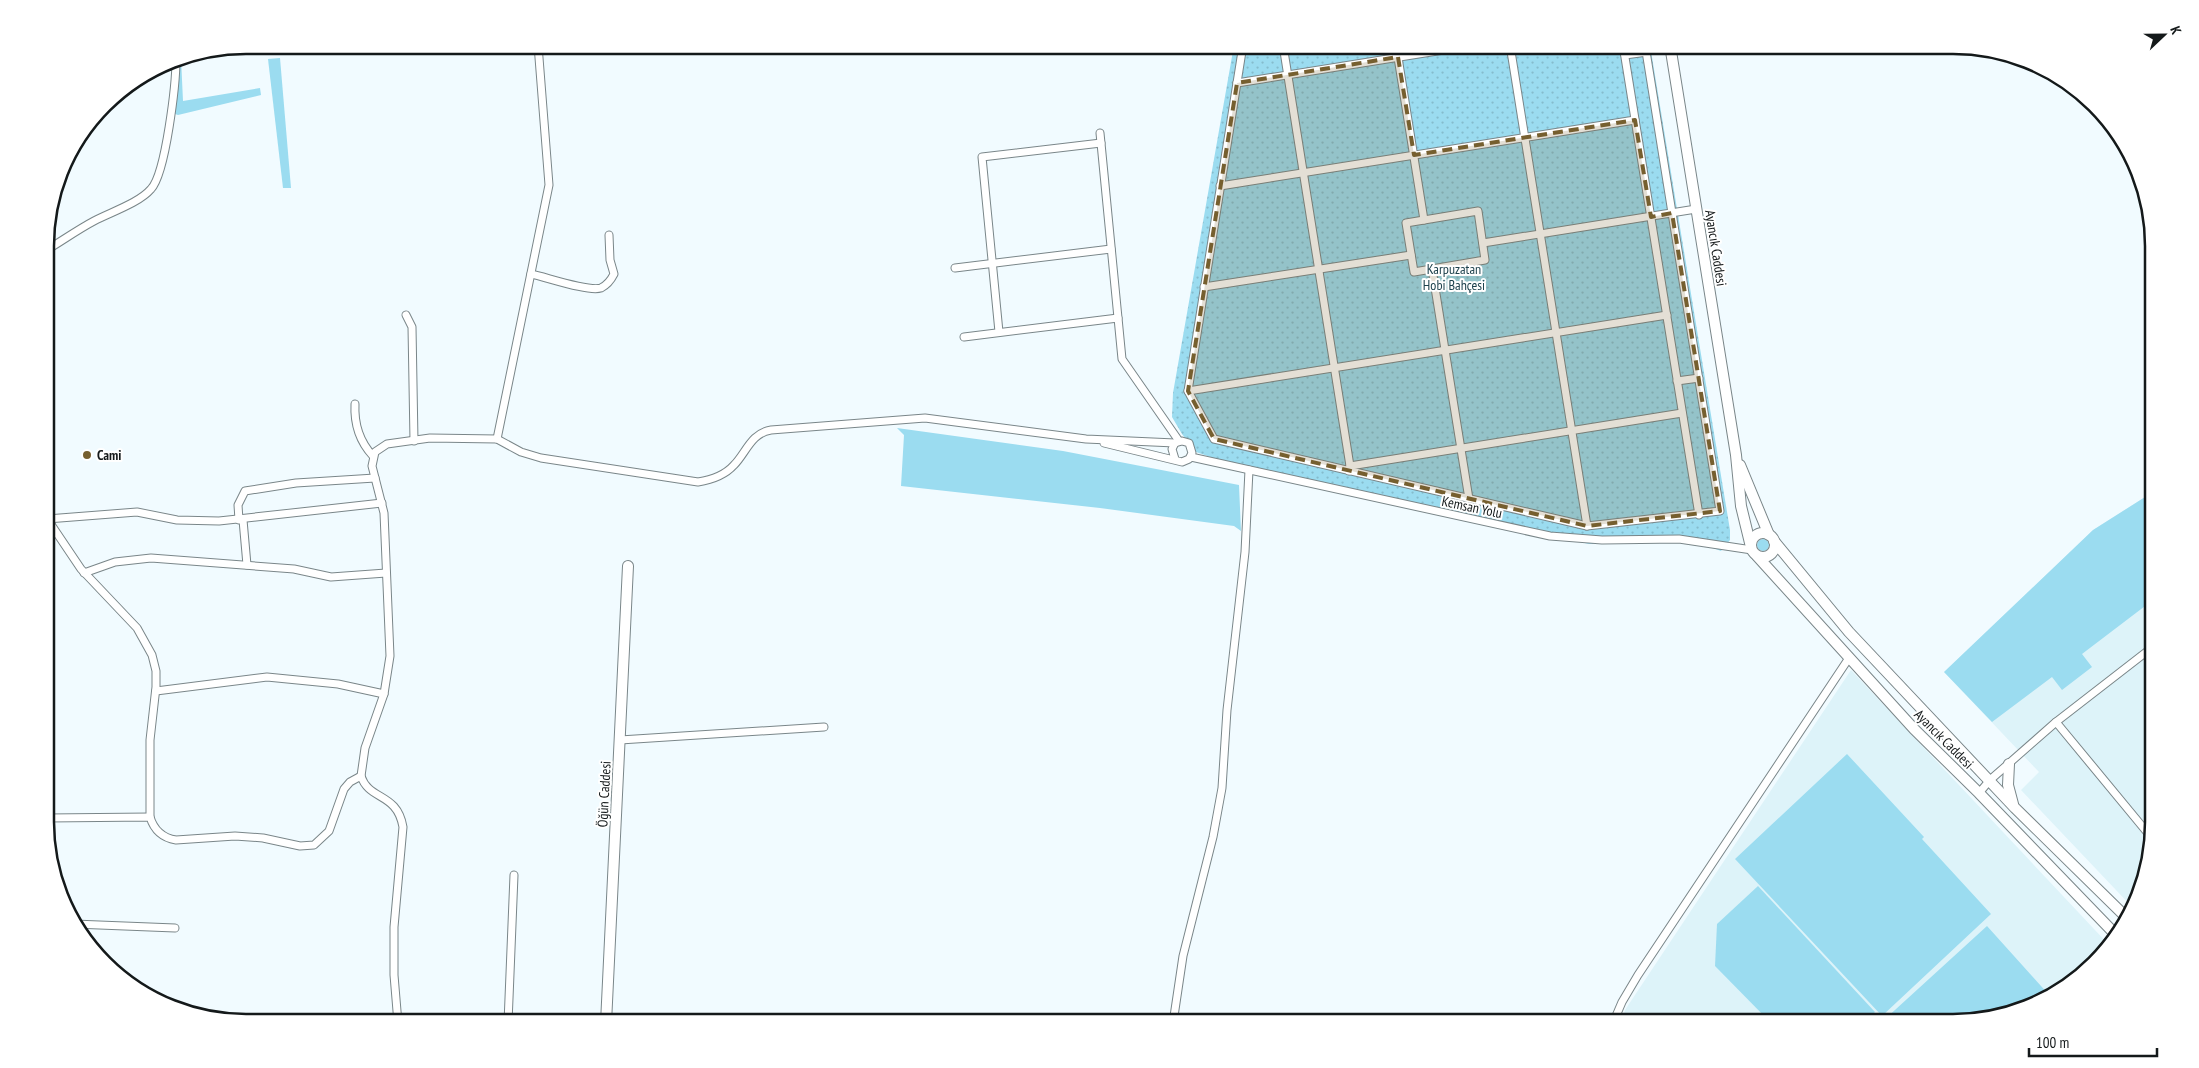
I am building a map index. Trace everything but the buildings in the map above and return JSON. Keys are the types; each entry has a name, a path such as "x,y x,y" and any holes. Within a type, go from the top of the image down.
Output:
{"street":[{"path":"497,439 549,184 539,54"},
{"path":"1242,54 1188,391 1214,439 1350,468 1469,499 1587,526 1698,515 1720,511 1647,54"},
{"path":"1284,54 1350,468"},
{"path":"1398,54 1424,220"},
{"path":"1237,83 1417,54"},
{"path":"1511,54 1587,526"},
{"path":"1628,54 1625,55 1698,515"},
{"name":"Ayancık Caddesi","path":"1671,54 1736,455 1739,498 1753,551 1848,658 1914,728 2112,931"},
{"path":"54,246 93,222 141,197 154,185 161,170 174,100 176,67"},
{"path":"1220,186 1635,120"},
{"path":"1100,133 1122,360 1177,442"},
{"path":"999,332 982,157 1101,143"},
{"path":"1483,243 1696,209"},
{"path":"1478,211 1486,260 1414,272 1406,223 1424,220 1478,211"},
{"path":"531,274 591,289 604,286 614,274 610,260 610,235"},
{"path":"955,268 1111,249"},
{"path":"1204,287 1411,254"},
{"path":"1432,269 1469,499"},
{"path":"406,315 412,327 414,441"},
{"path":"1188,391 1666,315"},
{"path":"964,337 1118,318"},
{"path":"1677,381 1699,378"},
{"path":"355,404 355,420 359,435 373,456"},
{"path":"1350,468 1461,448 1682,413"},
{"path":"397,1014 394,975 394,927 403,827 400,815 394,805 385,798 370,791 361,776 364,748 384,694 390,656 384,513 372,466 373,456 383,446 430,438 497,439 521,452 541,458 698,482 714,478 730,469 756,436 771,430 925,418 1086,439 1185,461 1191,457 1192,450 1189,443 1086,439"},
{"path":"1175,459 1172,452 1177,442"},
{"name":"Ayancık Caddesi","path":"1736,455 1749,491 1771,538 1849,632 2013,805 2122,913"},
{"name":"Kemsan Yolu","path":"1191,457 1550,536 1602,540 1679,539 1717,547 1753,551"},
{"path":"1174,1014 1183,956 1213,837 1222,788 1227,710 1245,552 1250,470"},
{"path":"246,564 238,505 245,491 296,483 375,478"},
{"path":"54,518 137,512 191,521 241,520 382,503"},
{"path":"54,528 84,573 143,636 154,663 156,691 149,762 150,817 158,832 167,838 176,840 235,836 263,838 300,846 310,846 322,839 329,831 341,793 350,782 361,776"},
{"path":"1758,534 1771,538 1775,548 1771,554 1764,557 1753,551 1753,539 1758,534"},
{"path":"84,573 110,564 139,558 246,564 294,569 330,577 386,573"},
{"name":"Öğün Caddesi","path":"606,1014 628,566"},
{"path":"1979,793 1990,780 2056,722 2145,655"},
{"path":"1618,1014 1634,982 1848,658"},
{"path":"156,691 268,677 338,684 384,694"},
{"path":"2056,722 2145,830"},
{"path":"620,740 824,727"},
{"path":"2009,764 2008,785 2013,805"},
{"path":"54,818 150,817"},
{"path":"508,1014 514,875"},
{"path":"83,924 175,928"}],"highlighted area":[{"path":"1398,57 1414,155 1635,120 1651,217 1672,213 1720,511 1587,526 1214,439 1188,391 1237,83"}],"shaded area":[{"path":"2145,497 2145,835 2139,872 2128,902 2021,790 2039,772 1944,672 2093,530"},
{"path":"1851,670 2105,940 2080,967 2049,989 2027,1000 2003,1008 1978,1013 1624,1014"}],"green space":[{"name":"Karpuzatan Hobi Bahçesi","path":"1232,54 1651,54 1730,530 1730,540 1721,551 1683,537 1589,544 1219,460 1196,452 1182,434 1172,417 1173,393"},
{"path":"280,58 291,188 283,188 268,59"},
{"path":"181,65 183,101 260,88 261,95 178,115 172,113 175,67"},
{"path":"897,428 1063,451 1239,485 1241,531 1234,526 1100,508 901,486 904,435"},
{"path":"2145,497 2145,606 2082,654 2092,667 2062,690 2052,677 1992,722 1944,672 2093,530"},
{"path":"1761,539 1765,539 1769,545 1765,551 1761,551 1757,547 1757,543"},
{"path":"1847,754 1924,837 1922,839 1991,914 1884,1014 1880,1014 1735,859"},
{"path":"1758,886 1875,1012 1873,1014 1762,1014 1715,966 1717,924"},
{"path":"1987,926 2045,991 2027,1000 2003,1008 1978,1013 1891,1014"}],"place":[{"name":"Cami","path":"87,455"}]}
